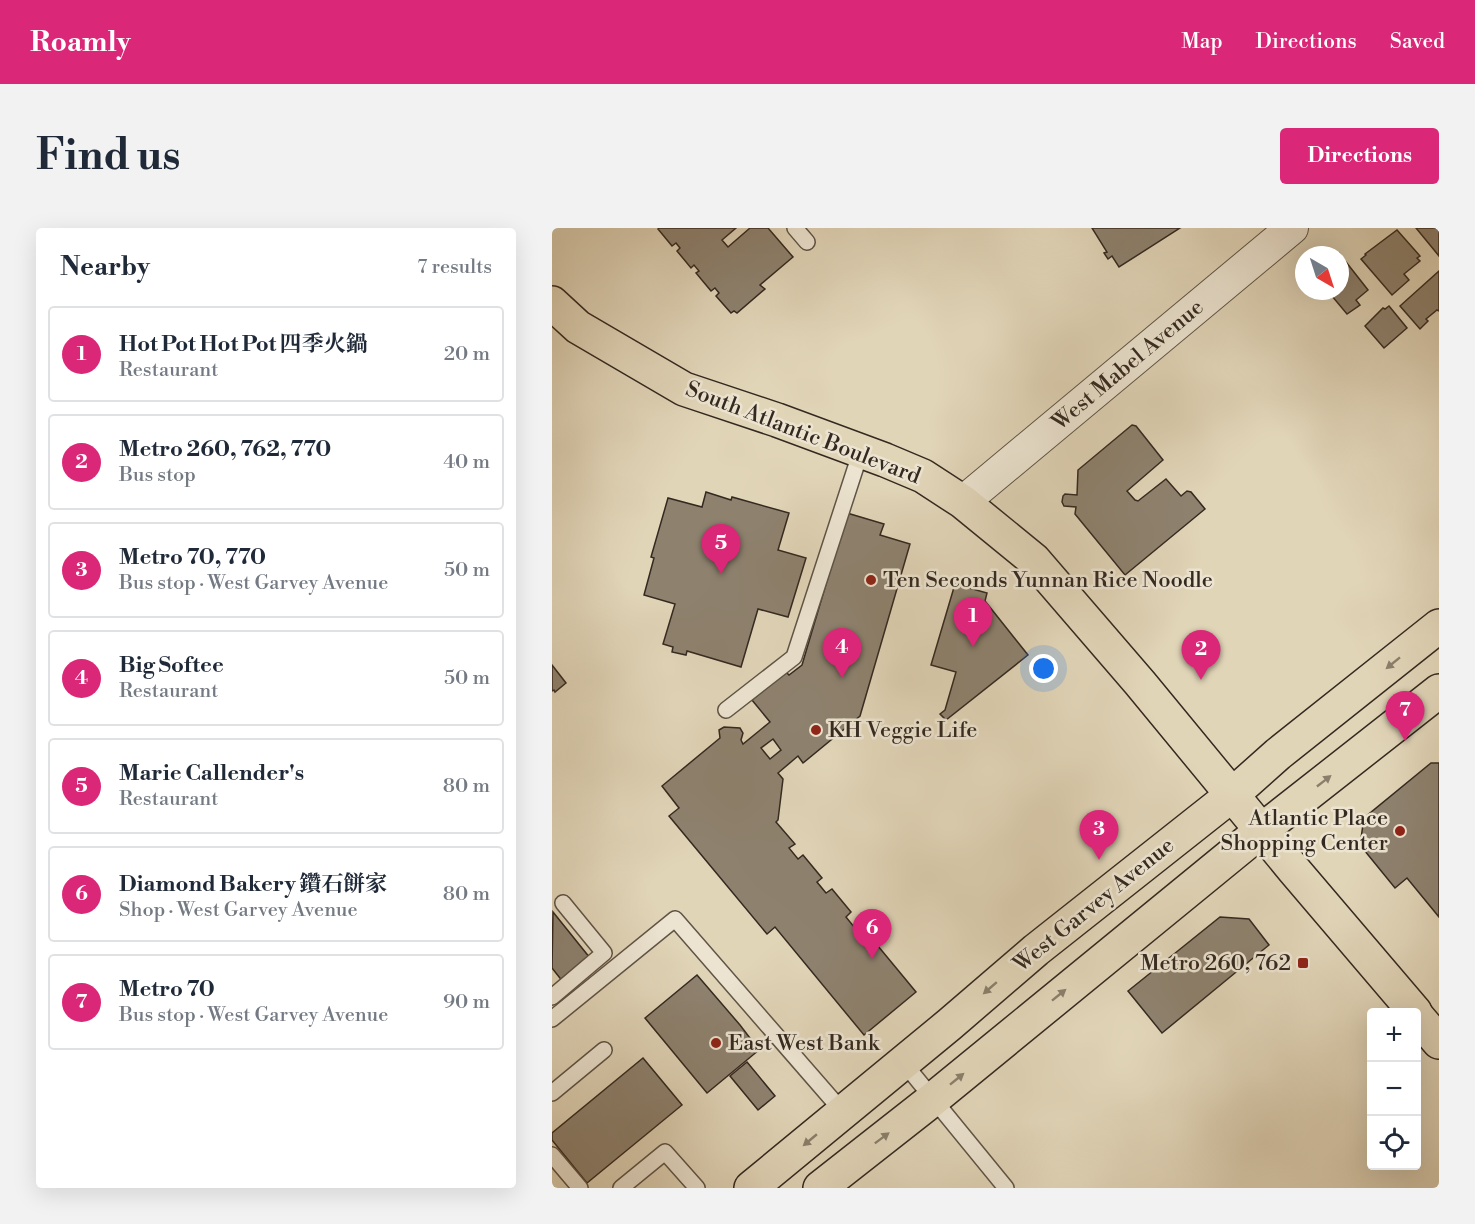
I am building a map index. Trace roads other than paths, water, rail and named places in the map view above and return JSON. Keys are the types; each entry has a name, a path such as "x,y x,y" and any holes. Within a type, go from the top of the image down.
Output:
{"main road":[{"name":"South Atlantic Boulevard","path":"552,303 578,327 684,389 861,451 922,476 963,502 1034,560 1140,682 1205,764 1411,1008"},
{"name":"West Garvey Avenue","path":"752,1188 1036,950 1232,795 1278,754 1439,626"},
{"path":"820,1188 932,1100 1262,830 1439,691"},
{"name":"South Atlantic Boulevard","path":"1421,1020 1439,1042"}],"street":[{"name":"West Mabel Avenue","path":"963,502 1292,228"}],"lane":[{"path":"795,228 807,242"},
{"path":"726,710 794,657 861,451"},
{"path":"552,997 604,953 563,903"},
{"path":"552,1019 675,919 843,1113"},
{"path":"552,1093 604,1050"},
{"path":"903,1062 1006,1188"},
{"path":"621,1188 665,1152 697,1188"},
{"path":"552,1155 580,1188"}],"place":[{"name":"Marie Callender's","path":"721,574"},
{"name":"Ten Seconds Yunnan Rice Noodle","path":"871,580"},
{"name":"Hot Pot Hot Pot 四季火鍋","path":"973,647"},
{"name":"Big Softee","path":"842,678"},
{"name":"Metro 260, 762, 770","path":"1201,680"},
{"name":"KH Veggie Life","path":"816,730"},
{"name":"Metro 70","path":"1405,741"},
{"name":"Atlantic Place Shopping Center","path":"1400,831"},
{"name":"Metro 70, 770","path":"1099,860"},
{"name":"Diamond Bakery 鑽石餅家","path":"872,959"},
{"name":"Metro 260, 762","path":"1303,963"},
{"name":"East West Bank","path":"716,1043"}]}
